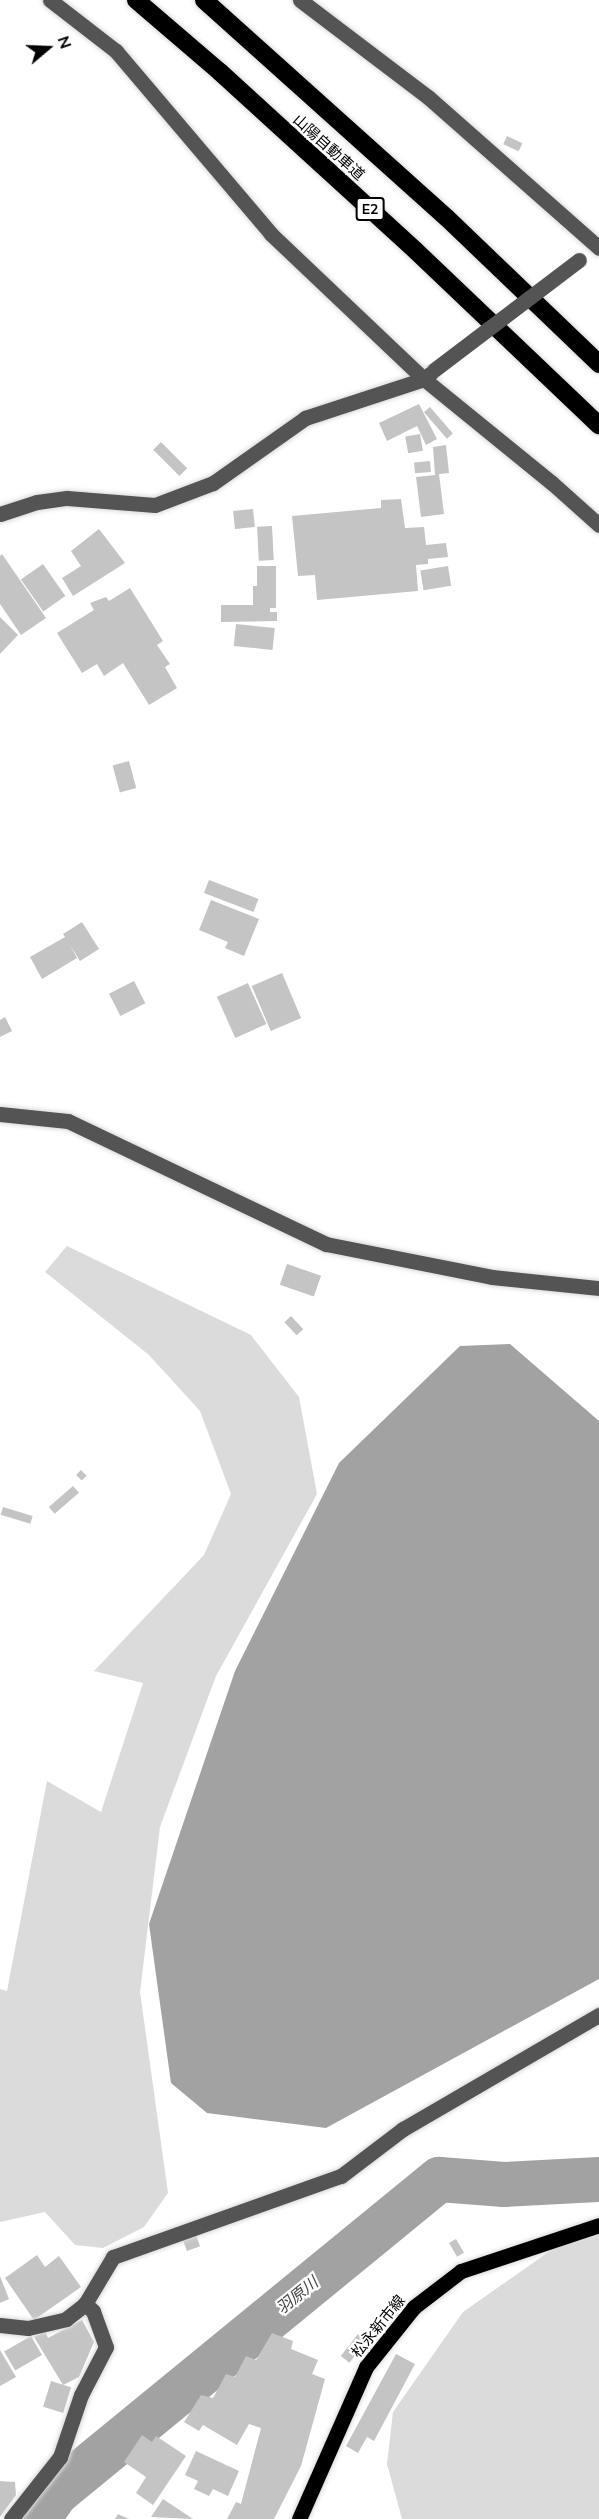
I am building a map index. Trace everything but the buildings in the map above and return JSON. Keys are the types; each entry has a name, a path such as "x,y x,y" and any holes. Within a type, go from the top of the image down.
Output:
{"highway":[{"name":"山陽自動車道","path":"136,0 220,72 407,243 599,425"},
{"name":"山陽自動車道","path":"204,0 447,218 599,364"}],"main road":[{"name":"松永新市線","path":"299,2519 366,2367 414,2307 461,2271 599,2225"}],"street":[{"path":"50,0 116,51 271,234 599,525"},
{"path":"0,514 37,502 67,498 154,505 213,483 305,417 429,374 598,247 428,97 300,0"},
{"path":"0,1114 68,1121 326,1244 492,1277 599,1288"},
{"path":"0,2325 28,2328 66,2319 85,2304 113,2257 341,2176 403,2129 599,2015"},
{"path":"11,2519 60,2457 81,2395 106,2347 93,2311 85,2304"}],"shaded area":[{"path":"67,1246 251,1335 299,1397 317,1494 216,1676 160,1827 140,1992 168,2193 144,2227 103,2248 75,2245 45,2212 0,2222 0,1989 7,1991 47,1781 101,1812 143,1683 94,1671 204,1555 231,1494 200,1411 149,1355 45,1272"},
{"path":"510,1344 599,1421 599,1979 326,2128 207,2113 171,2083 149,1924 235,1671 339,1463 460,1346"},
{"path":"599,2232 599,2519 402,2519 387,2464 393,2412 463,2312 557,2246"}],"waterway":[{"name":"羽原川","path":"37,2519 55,2493 439,2179 504,2184 599,2179"}]}
